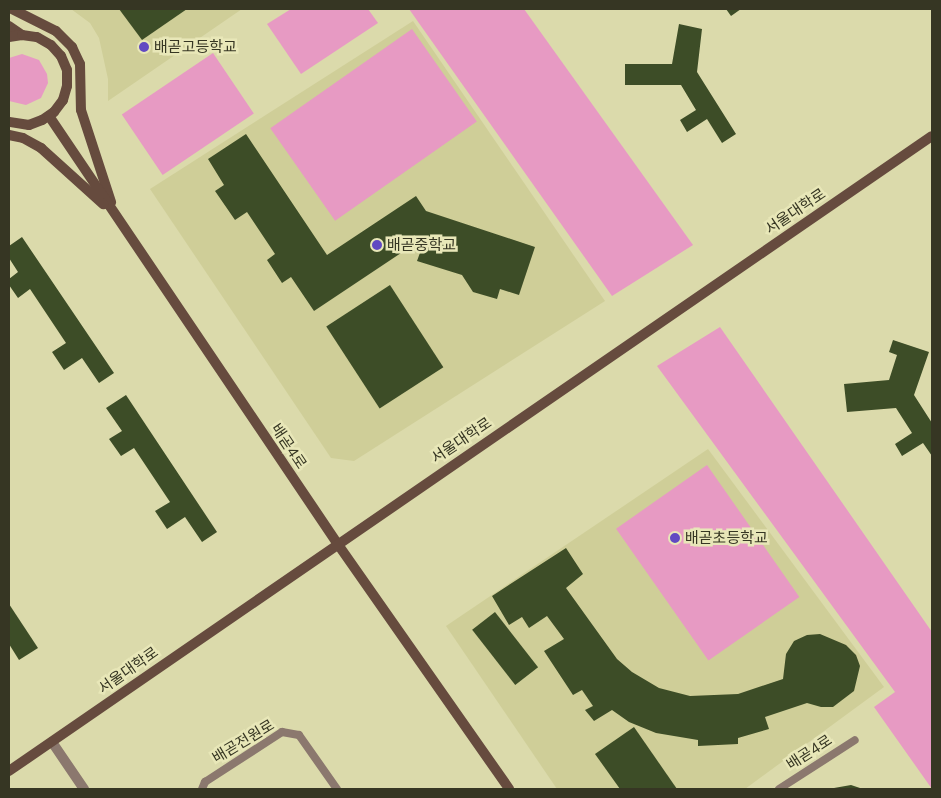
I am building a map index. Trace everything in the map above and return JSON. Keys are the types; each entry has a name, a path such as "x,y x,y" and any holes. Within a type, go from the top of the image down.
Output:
{"main road":[{"path":"12,9 56,31 72,47 80,64 81,110 115,214"},
{"path":"9,26 22,35"},
{"path":"9,37 22,35 37,37 51,45 61,56 67,70 67,86 63,100 49,116 29,125 9,122"},
{"name":"배곧4로","path":"49,116 337,543 510,789"},
{"path":"9,135 23,138 41,148 115,214"},
{"name":"서울대학로","path":"9,771 337,543 932,136"}],"street":[{"path":"52,742 84,789"}],"lane":[{"name":"배곧전원로","path":"202,789 205,782 282,732 299,735 337,789"},
{"name":"배곧4로","path":"779,789 855,740"}],"shaded area":[{"name":"배곧고등학교","path":"71,9 242,9 108,101 108,79 99,38 90,23"},
{"path":"291,9 368,9 378,23 301,74 267,24"},
{"path":"409,9 524,9 693,245 612,296"},
{"name":"배곧중학교","path":"413,21 605,301 354,461 331,458 150,189"},
{"path":"412,29 477,122 335,221 270,128"},
{"path":"213,53 254,114 163,175 122,115"},
{"path":"22,54 39,60 47,74 48,83 41,98 26,105 9,101 9,58"},
{"path":"720,327 932,632 932,789 874,707 895,692 657,366"},
{"name":"배곧초등학교","path":"708,449 884,687 745,789 557,789 446,626"},
{"path":"707,465 799,597 708,661 616,529"}],"building":[{"path":"119,9 187,9 142,40"},
{"path":"726,9 741,9 731,16"},
{"path":"679,24 702,29 697,72 736,134 722,143 707,119 687,132 680,120 696,110 681,85 625,85 625,64 672,64"},
{"path":"246,134 327,255 416,196 426,211 535,247 519,295 500,289 497,299 473,292 462,275 417,261 421,250 410,247 314,311 291,277 282,283 267,260 275,254 247,212 235,220 215,191 224,185 208,159"},
{"path":"22,237 114,373 99,383 82,358 64,370 52,352 66,343 30,289 18,298 9,285 9,279 18,272 9,258 9,246"},
{"path":"390,285 443,367 380,409 326,326"},
{"path":"893,340 929,352 914,395 932,423 932,456 923,443 902,456 895,444 912,433 896,408 847,412 844,384 889,380 897,355 889,352"},
{"path":"126,395 217,532 202,542 185,517 167,529 155,511 170,502 134,448 121,456 109,439 122,431 106,408"},
{"path":"566,548 583,574 566,588 617,659 632,672 659,688 690,696 738,694 783,679 786,654 794,641 807,635 820,634 846,645 856,655 860,666 854,691 833,707 821,707 807,703 765,717 769,729 738,738 738,744 698,746 698,740 656,733 629,722 612,710 594,721 585,710 593,706 582,690 573,695 544,651 564,639 547,616 529,628 522,617 509,625 492,596"},
{"path":"9,604 38,648 19,660 9,644"},
{"path":"495,612 538,667 515,685 472,630"},
{"path":"634,727 677,789 620,789 595,754"},
{"path":"851,785 863,789 834,789 834,788"}],"place":[{"name":"배곧고등학교","path":"144,47"},
{"name":"배곧중학교","path":"377,245"},
{"name":"배곧초등학교","path":"675,538"}]}
